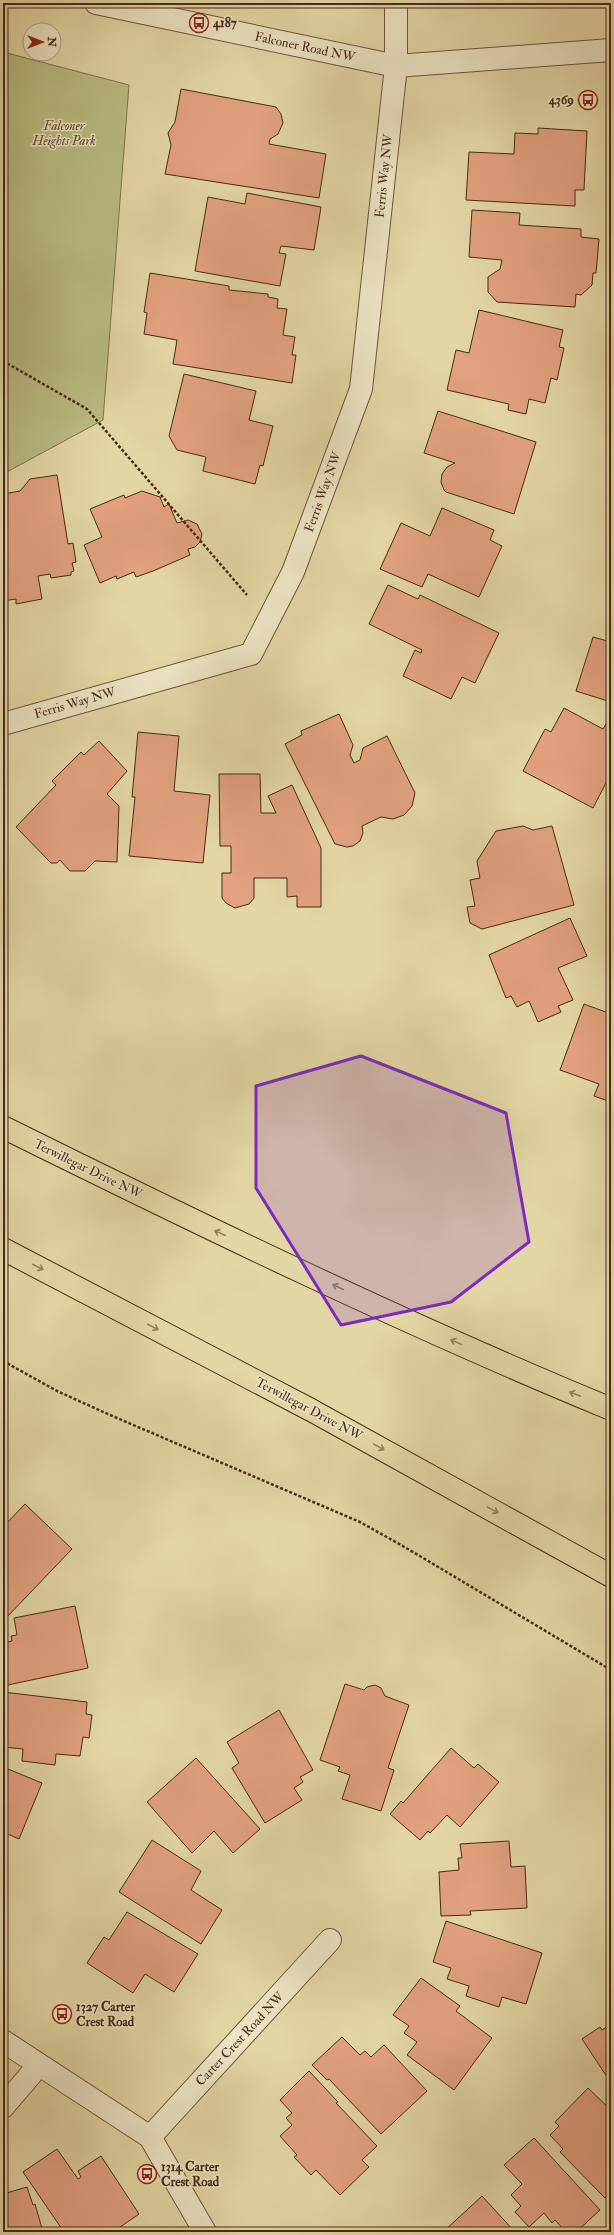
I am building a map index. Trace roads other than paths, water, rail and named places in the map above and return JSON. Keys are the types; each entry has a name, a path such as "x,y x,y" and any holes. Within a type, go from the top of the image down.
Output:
{"main road":[{"name":"Terwillegar Drive NW","path":"3,1127 202,1225 530,1375 611,1409"},
{"name":"Terwillegar Drive NW","path":"3,1250 311,1410 611,1576"}],"street":[{"name":"Falconer Road NW","path":"96,3 396,66 611,50"},
{"path":"396,3 396,66"},
{"name":"Ferris Way NW","path":"3,724 251,654 293,572 361,389 396,66"},
{"name":"Carter Crest Road NW","path":"150,2137 330,1940"},
{"path":"3,2041 150,2137 205,2232"},
{"path":"3,2107 40,2065"}],"place":[{"name":"4187","path":"199,23"},
{"name":"4369","path":"588,100"},
{"name":"1327 Carter Crest Road","path":"62,2014"},
{"name":"1314 Carter Crest Road","path":"147,2174"}],"park label":[{"name":"Falconer Heights Park","path":"64,134"}]}
